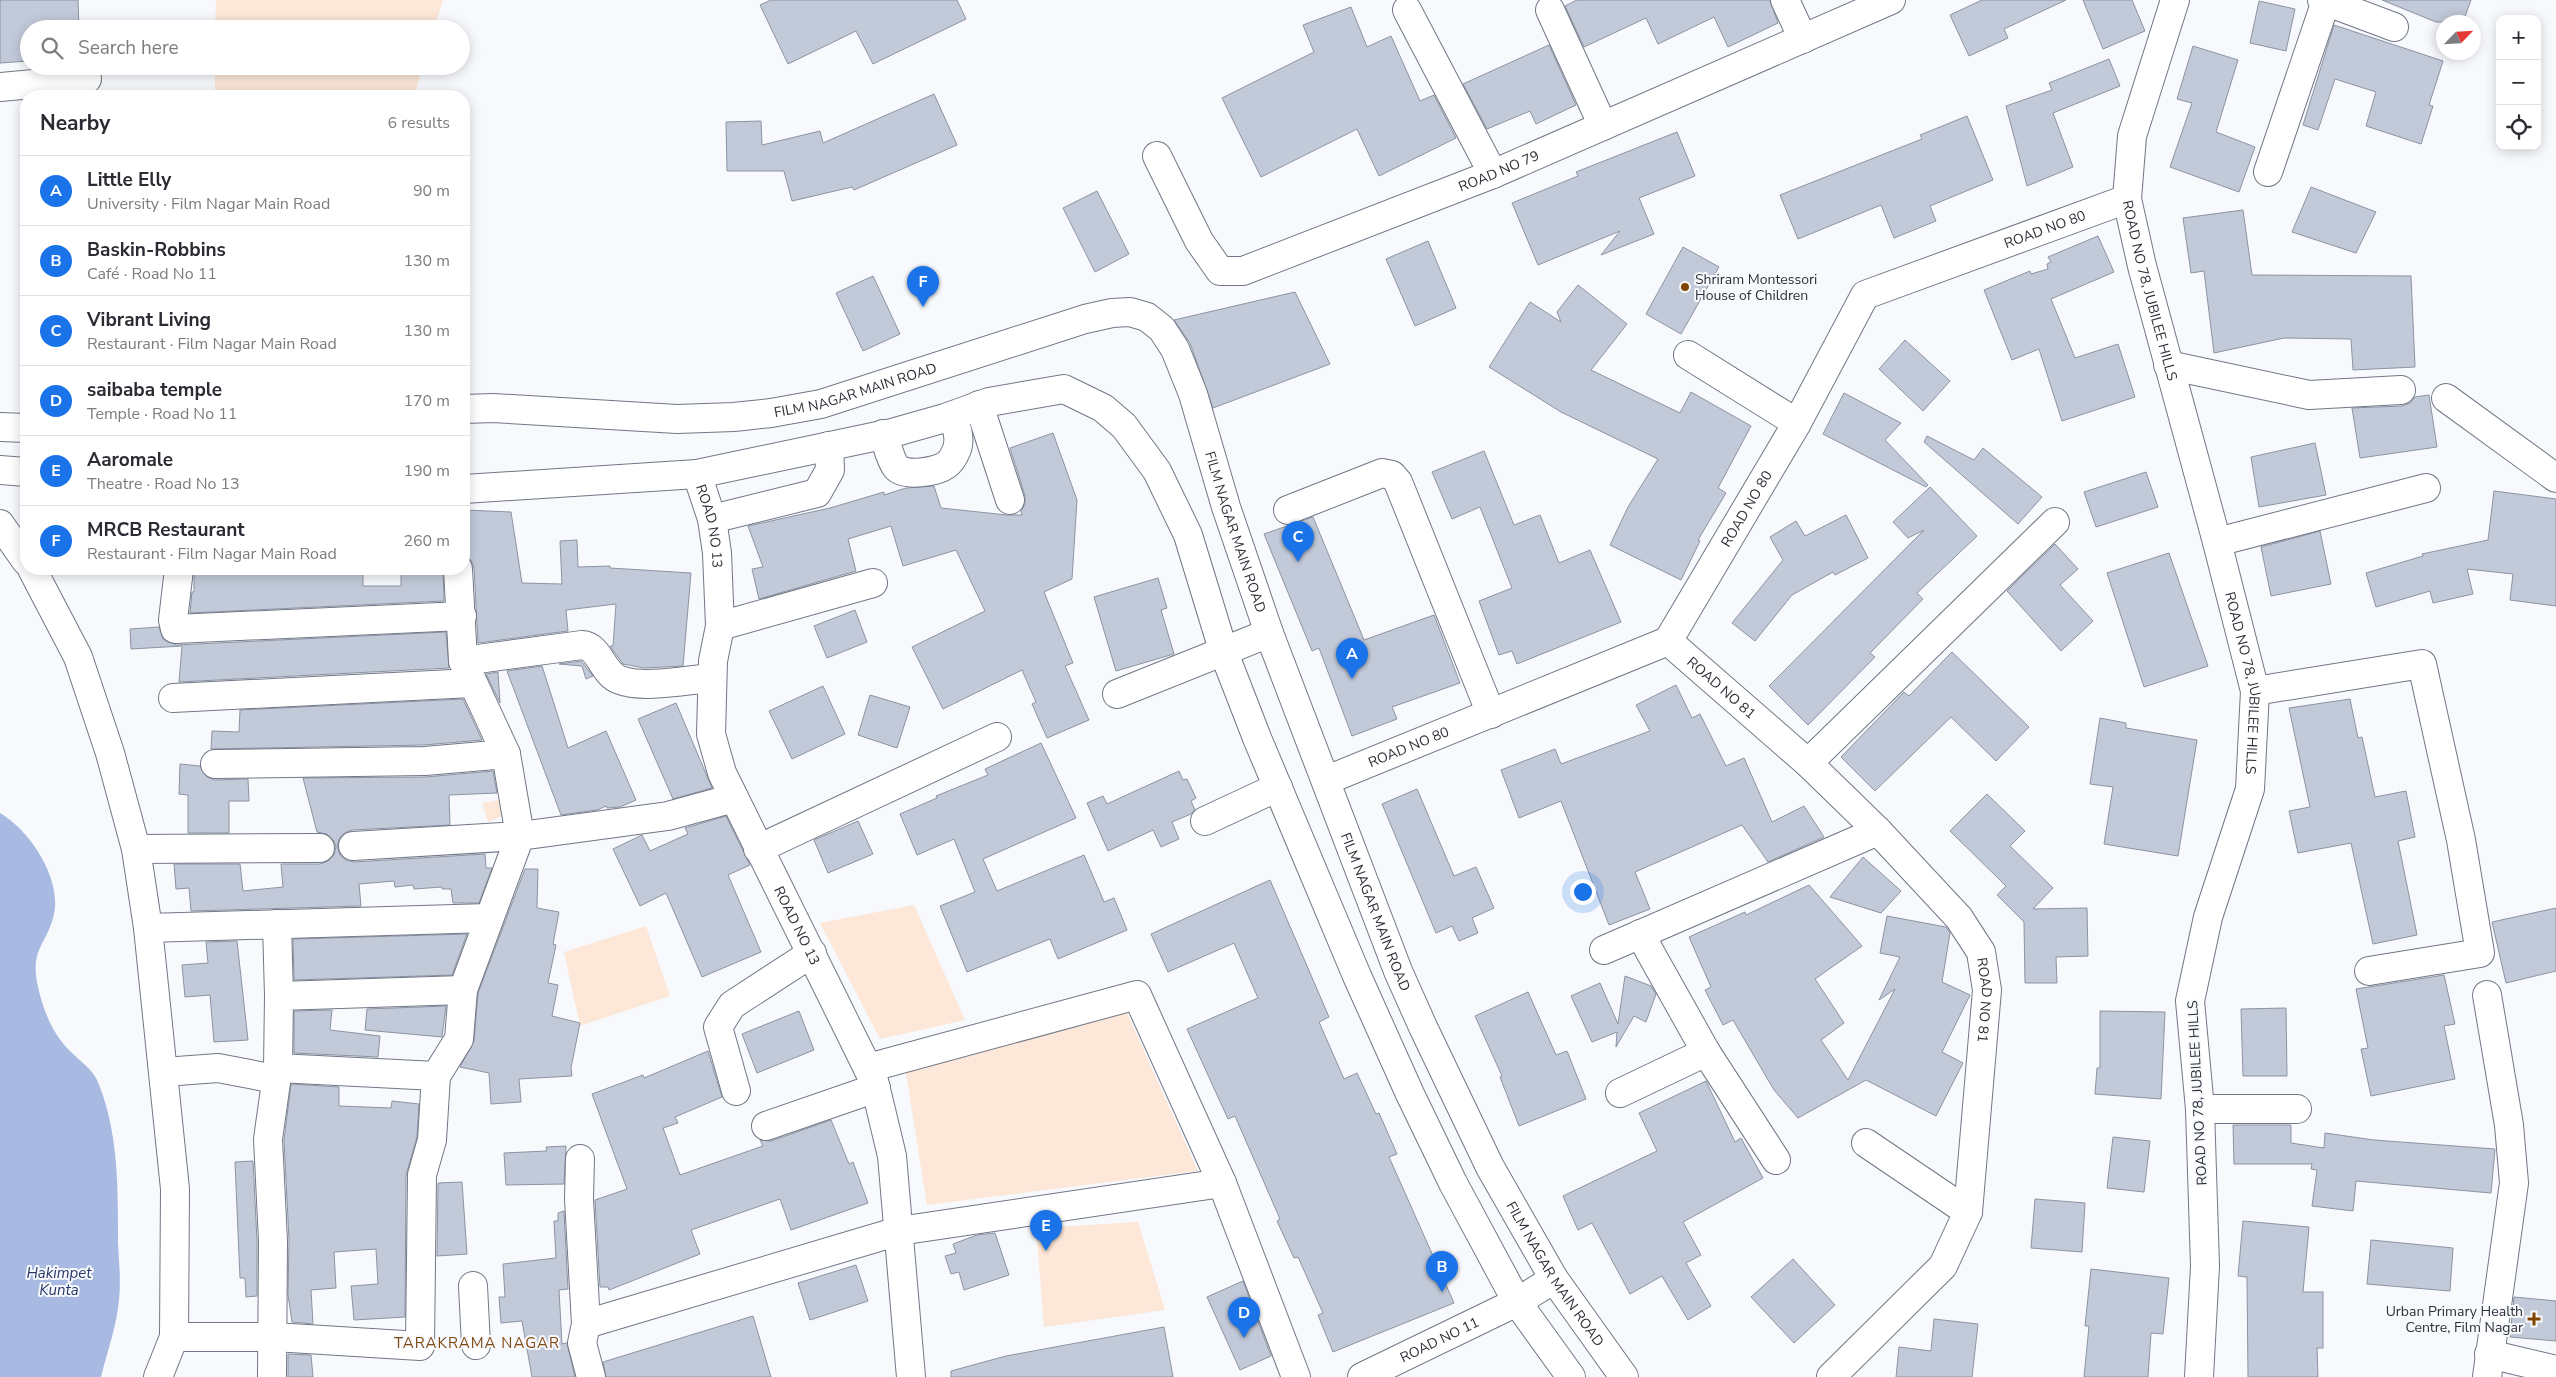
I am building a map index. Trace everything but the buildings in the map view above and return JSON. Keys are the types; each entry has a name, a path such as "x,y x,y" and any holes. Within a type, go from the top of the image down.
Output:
{"street":[{"path":"1785,0 1803,38"},
{"name":"ROAD NO 79","path":"1156,156 1199,241 1220,271 1242,271 1493,174 1891,0"},
{"name":"ROAD NO 78, JUBILEE HILLS","path":"2175,0 2132,136 2127,199 2168,365 2217,542 2255,691 2250,789 2208,917 2190,1001 2200,1109 2205,1266 2199,1377"},
{"path":"2268,172 2324,1 2394,27"},
{"path":"1407,10 1493,174"},
{"path":"1550,10 1603,126"},
{"path":"0,87 87,79"},
{"name":"ROAD NO 80","path":"1327,780 1668,641 1797,423 1865,295 2127,199"},
{"name":"FILM NAGAR MAIN ROAD","path":"470,409 493,408 677,419 762,414 821,404 1085,318 1112,312 1130,312 1147,316 1162,330 1175,349 1193,394 1226,508 1269,633 1327,780 1398,971 1443,1072 1490,1167 1554,1279 1624,1377"},
{"path":"1688,355 1797,423"},
{"path":"2168,365 2309,395 2401,390"},
{"path":"470,489 697,474 883,434 952,416 979,406 1064,389 1103,408 1124,426 1156,471 1188,535 1224,653 1357,976 1410,1094 1453,1183 1518,1302 1571,1377"},
{"path":"2446,398 2556,478"},
{"path":"979,406 1010,500"},
{"path":"883,434 896,467 903,472 911,474 946,466 954,456 958,444 958,431 952,416"},
{"path":"0,427 20,428"},
{"path":"712,518 817,492 830,470 829,446"},
{"path":"0,470 20,472"},
{"path":"1288,510 1382,473 1392,474 1398,482 1491,714"},
{"name":"ROAD NO 13","path":"697,474 712,518 717,553 720,626 712,678 711,734 722,773 872,1078 892,1156 911,1377"},
{"path":"2217,542 2426,488"},
{"path":"1808,763 2055,522"},
{"path":"0,524 20,552"},
{"path":"35,575 78,657 110,753 136,849 148,928 175,1189 174,1337 158,1377"},
{"path":"178,575 173,620 175,630 462,616"},
{"path":"174,1337 274,1337 420,1346 422,1176 432,1140 436,1076 459,1039 463,990 488,918 520,836 506,754 468,672 459,575"},
{"path":"720,626 873,583"},
{"path":"1117,694 1224,653 1269,633"},
{"name":"ROAD NO 81","path":"1668,641 1808,763 1878,832 1959,918 1980,952 1987,990 1968,1212 1943,1266 1831,1377"},
{"path":"173,698 468,672 582,644 592,648 607,671 619,680 643,683 712,678"},
{"path":"2255,691 2422,664 2461,840 2480,953 2369,971"},
{"path":"758,849 997,737"},
{"path":"215,764 426,761 506,754"},
{"path":"1205,821 1278,787"},
{"path":"353,846 520,836 668,816 734,798"},
{"path":"1604,950 1878,832"},
{"path":"136,849 320,848"},
{"path":"148,928 488,918"},
{"path":"272,1377 274,1337 272,1194 268,1139 277,1074 279,996 276,924"},
{"path":"1640,934 1706,1052 1776,1160"},
{"path":"736,1091 718,1027 732,1004 812,954"},
{"path":"279,996 463,990"},
{"path":"766,1126 872,1078 1137,995 1222,1183 1296,1377"},
{"path":"2487,995 2509,1125 2514,1183 2488,1365 2556,1370"},
{"path":"1620,1093 1706,1052"},
{"path":"164,1072 218,1068 277,1074 436,1076"},
{"path":"2200,1109 2297,1108"},
{"path":"1866,1142 1968,1212"},
{"path":"580,1159 579,1199 586,1324 582,1343 591,1377"},
{"path":"586,1324 899,1231 1222,1183"},
{"name":"ROAD NO 11","path":"1362,1377 1518,1302 1554,1279"},
{"path":"473,1286 476,1345"}],"shaded area":[{"path":"216,0 443,0 437,20 215,20"},
{"path":"215,75 420,75 416,90 215,90"},
{"path":"511,798 514,811 488,822 482,803"},
{"path":"914,905 965,1020 880,1039 820,923"},
{"path":"646,926 670,996 580,1026 564,952"},
{"path":"1122,1002 1198,1171 927,1205 905,1067"},
{"path":"1138,1222 1165,1310 1044,1327 1036,1228"}],"water":[{"name":"Hakimpet Kunta","path":"0,813 23,832 42,859 49,874 54,889 55,904 53,918 36,962 39,992 45,1011 58,1037 95,1076 110,1119 116,1160 120,1293 116,1319 101,1377 0,1377"}],"place":[{"name":"Shriram Montessori House of Children","path":"1685,287"},
{"name":"MRCB Restaurant","path":"923,307"},
{"name":"Vibrant Living","path":"1298,562"},
{"name":"Little Elly","path":"1352,679"},
{"name":"Aaromale","path":"1046,1251"},
{"name":"Baskin-Robbins","path":"1442,1292"},
{"name":"Urban Primary Health Centre, Film Nagar","path":"2534,1319"},
{"name":"saibaba temple","path":"1244,1338"}],"district":[{"name":"TARAKRAMA NAGAR","path":"477,1343"}]}
